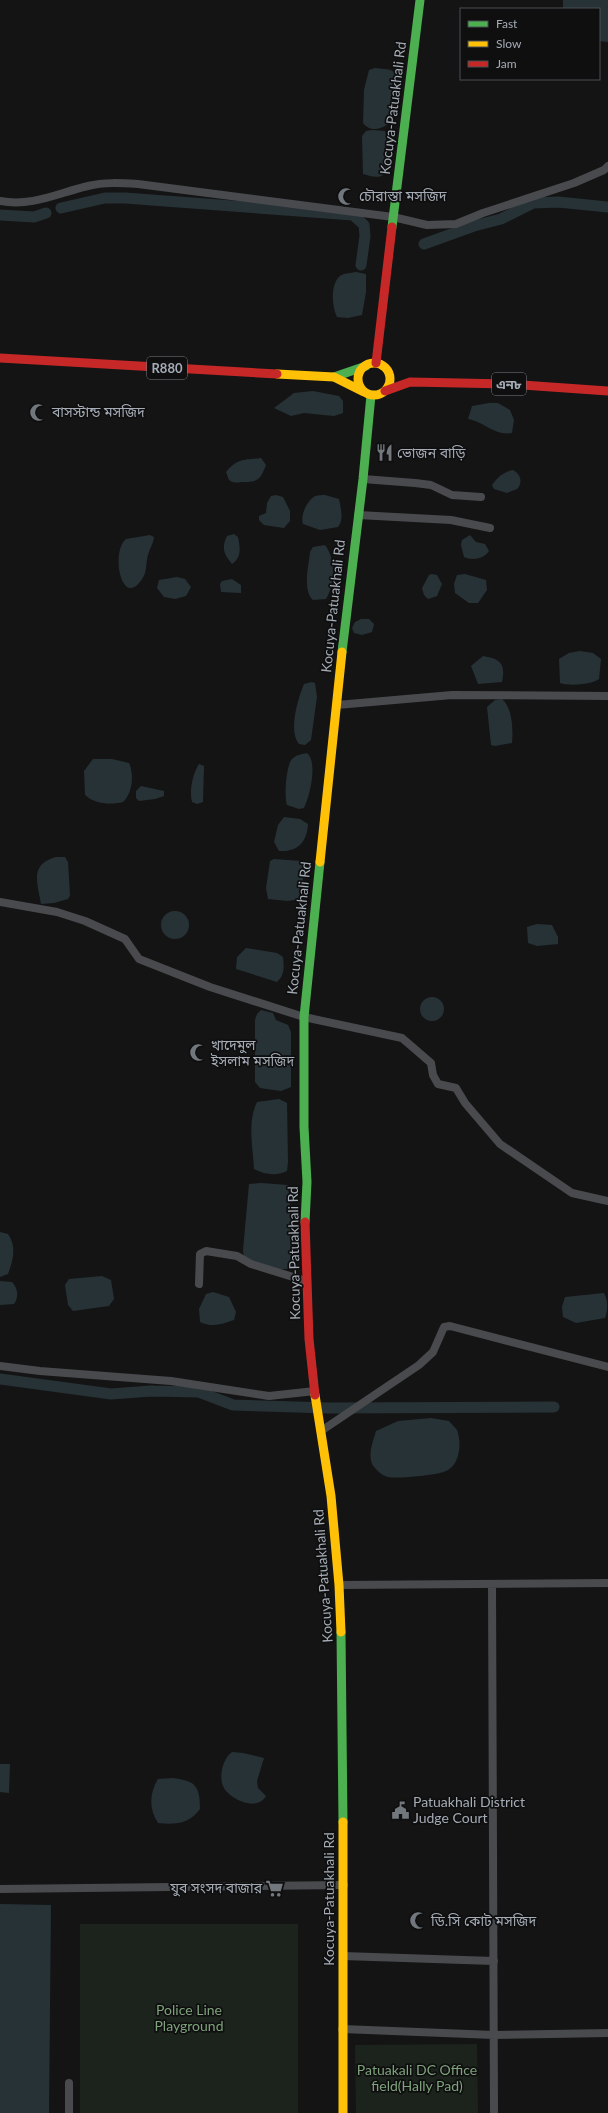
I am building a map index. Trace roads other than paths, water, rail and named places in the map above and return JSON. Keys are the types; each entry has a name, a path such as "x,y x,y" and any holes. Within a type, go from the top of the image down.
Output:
{"main road":[{"name":"Kocuya-Patuakhali Rd","path":"376,363 420,0"},
{"name":"R880","path":"0,358 334,377"},
{"path":"334,377 376,363"},
{"name":"এন৮","path":"376,363 410,382"},
{"path":"366,366 361,371 358,378 360,386 368,393"},
{"path":"385,391 389,385 390,377 387,370"},
{"path":"334,377 368,393"},
{"name":"এন৮","path":"368,393 378,395 410,382 508,384 608,391"},
{"name":"Kocuya-Patuakhali Rd","path":"343,2113 342,2029 344,1885 342,1661 339,1585 331,1496 321,1431 318,1421 306,1281 304,1017 336,705 363,479 368,393"}],"street":[{"path":"0,201 31,202 89,186 112,183 138,184 393,217 427,225 456,224 482,213 574,183 604,170 608,166"},
{"path":"363,479 431,485 452,495 480,496"},
{"path":"358,515 451,520 490,528"},
{"path":"336,705 452,695 608,696"},
{"path":"0,902 57,912 85,921 125,939 139,959 210,987 304,1017 357,1027 402,1038 430,1063 433,1075 438,1084 456,1088 464,1104 500,1144 572,1193 608,1201"},
{"path":"199,1284 200,1254 206,1251 238,1256 251,1264 306,1281"},
{"path":"321,1431 419,1365 433,1352 444,1327 450,1326 608,1367"},
{"path":"0,1366 40,1371 171,1381 269,1396 315,1391"},
{"path":"339,1585 608,1583"},
{"path":"492,1584 494,2113"},
{"path":"0,1889 344,1885"},
{"path":"343,1956 494,1961"},
{"path":"342,2029 494,2035 608,2033"},
{"path":"69,2083 69,2113"}],"waterway":[{"path":"61,208 105,198 125,198 353,215 364,225 365,236 361,265"},
{"path":"424,244 474,226 501,219 533,203 558,202 608,207"},
{"path":"0,215 34,217 46,213"},
{"path":"0,1379 111,1394 151,1391 199,1392 233,1405 329,1408 554,1407"}],"place":[{"name":"চৌরাস্তা মসজিদ","path":"346,196"},
{"name":"বাসস্টান্ড মসজিদ","path":"39,412"},
{"name":"ভোজন বাড়ি","path":"384,453"},
{"name":"খাদেমুল ইসলাম মসজিদ","path":"198,1053"},
{"name":"Patuakhali District Judge Court","path":"400,1810"},
{"name":"যুব সংসদ বাজার","path":"275,1888"},
{"name":"ডি.সি কোট মসজিদ","path":"418,1921"}],"park label":[{"name":"Police Line Playground","path":"189,2018"},
{"name":"Patuakali DC Office field(Hally Pad)","path":"417,2078"}]}
